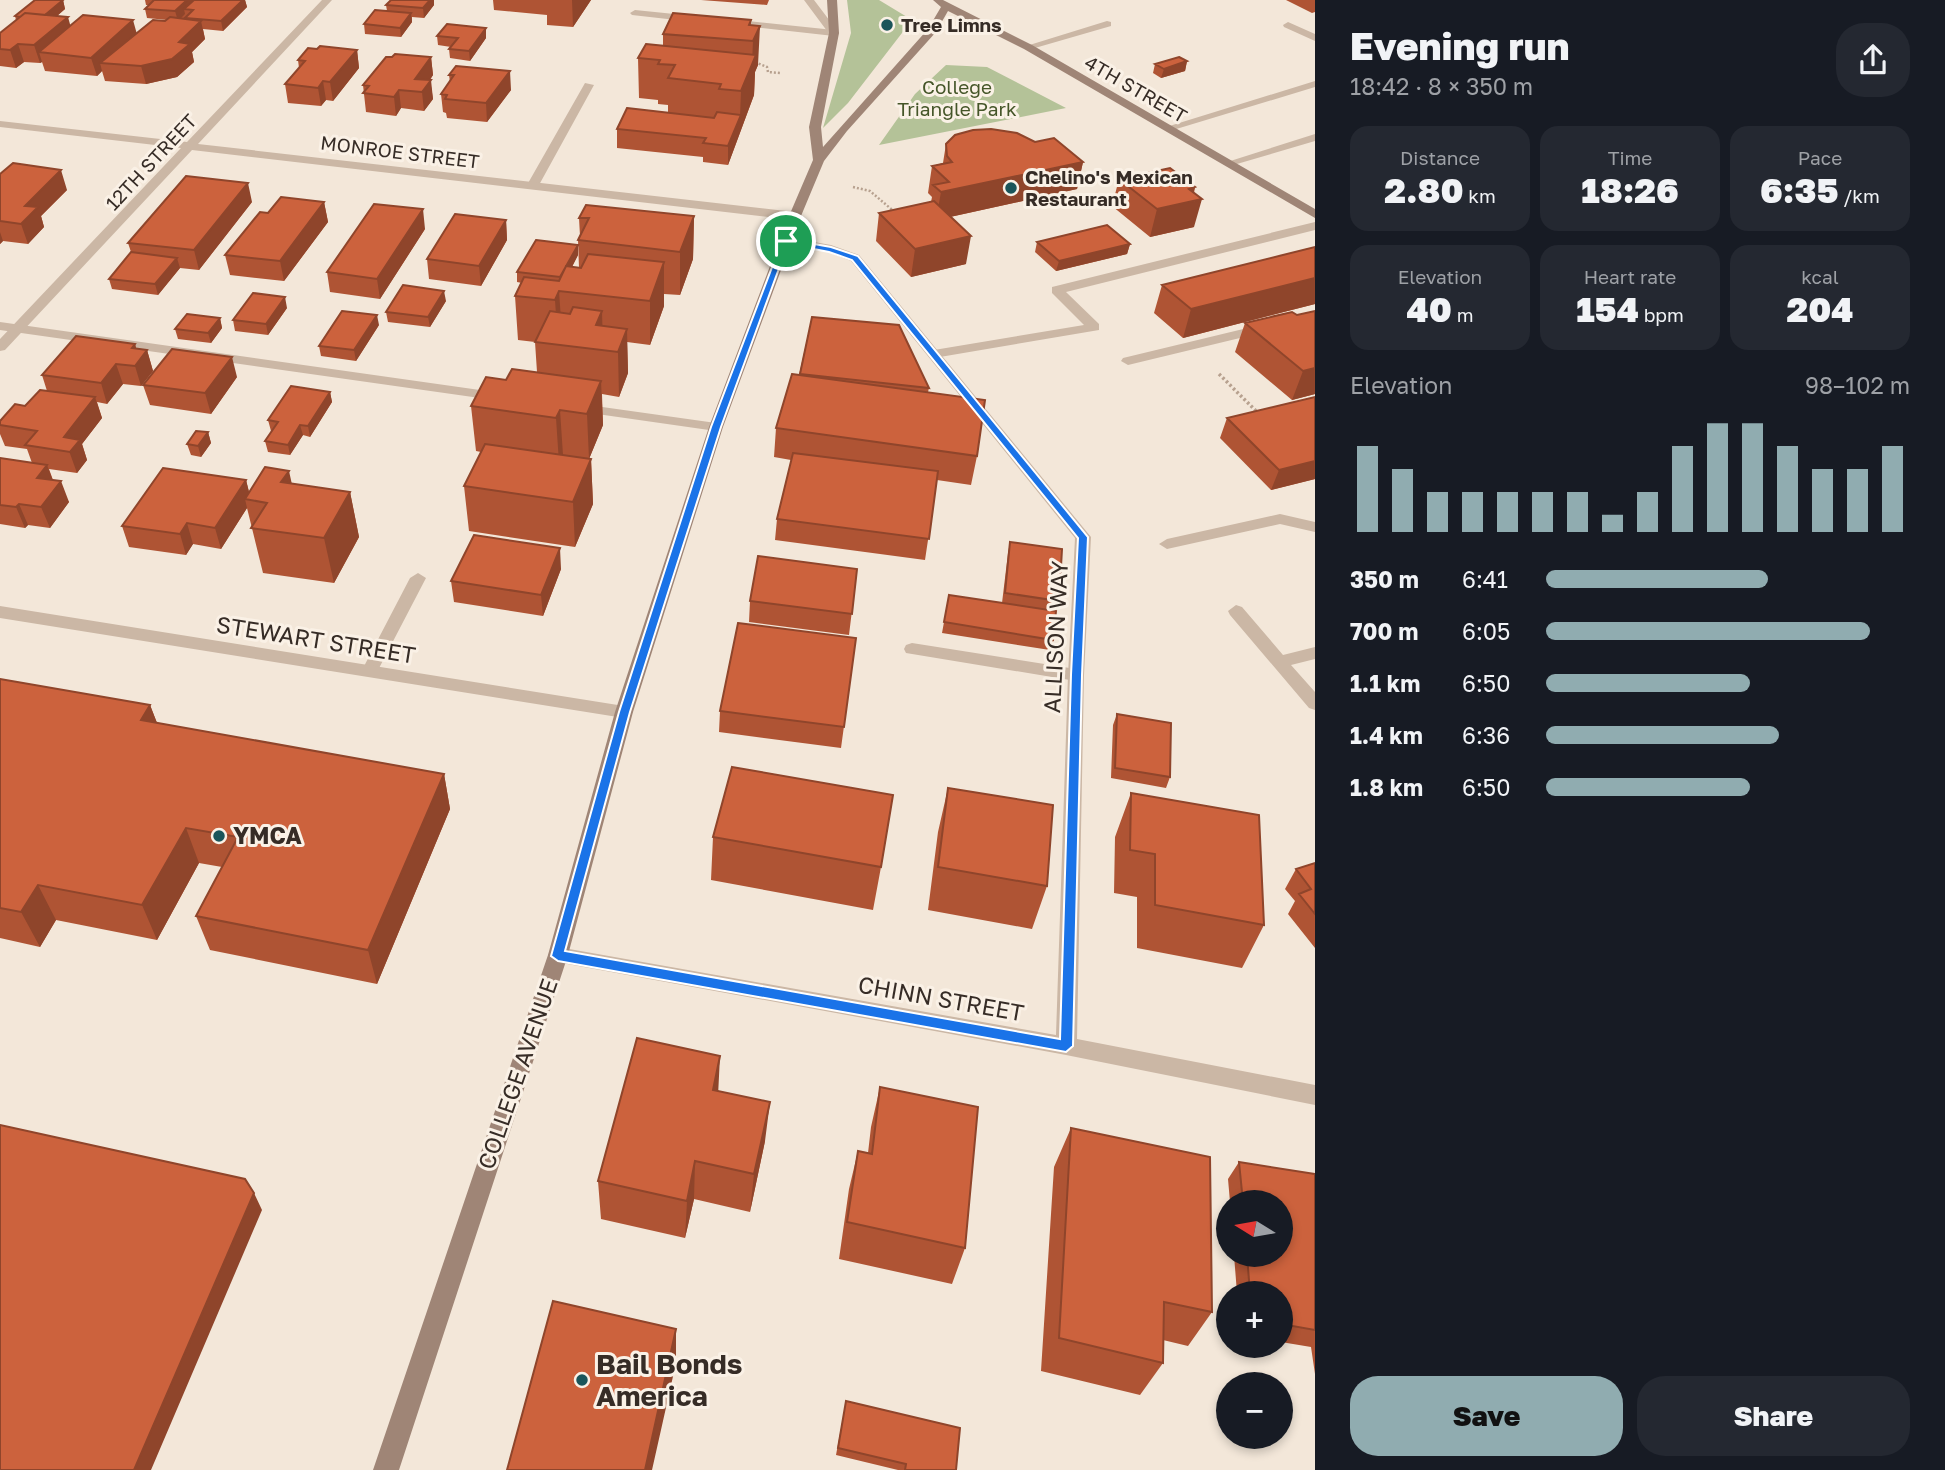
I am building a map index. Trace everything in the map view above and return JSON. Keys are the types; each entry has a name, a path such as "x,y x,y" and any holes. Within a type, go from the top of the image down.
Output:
{"main road":[{"name":"COLLEGE AVENUE","path":"819,160 815,127 834,33 832,0"},
{"name":"4TH STREET","path":"936,0 1028,47 1315,214"},
{"name":"COLLEGE AVENUE","path":"386,1470 558,956 624,712 716,427 795,216 819,160 843,129 932,30 946,6"}],"street":[{"name":"12TH STREET","path":"0,348 327,0"},
{"path":"809,0 834,33"},
{"path":"635,13 703,20"},
{"path":"716,21 834,33"},
{"path":"1315,21 1290,26 1315,38"},
{"path":"1028,47 1107,24"},
{"path":"1169,128 1315,84"},
{"path":"533,186 589,85"},
{"name":"MONROE STREET","path":"0,124 795,216"},
{"path":"1230,163 1315,137"},
{"path":"934,354 1094,327 1057,290 1315,226"},
{"name":"ALLISON WAY","path":"786,241 855,258 1083,537 1076,675 1066,1046"},
{"path":"1128,361 1275,325"},
{"path":"0,326 521,399"},
{"path":"562,405 716,427"},
{"path":"1167,544 1280,519 1315,527"},
{"path":"369,672 418,578"},
{"path":"1236,611 1315,704"},
{"name":"STEWART STREET","path":"0,612 624,712"},
{"path":"912,649 1076,675"},
{"path":"1279,662 1315,653"},
{"name":"CHINN STREET","path":"558,956 1066,1046 1315,1095"}],"path":[{"path":"748,61 767,67 768,72 780,73"},
{"path":"853,187 870,191 900,217"},
{"path":"1259,415 1270,412"}],"green space":[{"path":"847,0 879,0 912,20 848,103 823,128 851,33"},
{"name":"College Triangle Park","path":"946,65 987,67 1066,108 879,145 915,94"}],"building":[{"path":"35,0 63,0 45,15 25,13 20,17 15,16"},
{"path":"154,0 187,0 175,11 145,9"},
{"path":"194,0 243,0 221,21 185,18 193,10 184,9"},
{"path":"391,0 430,0 423,8 386,5"},
{"path":"375,10 411,13 400,28 364,24"},
{"path":"25,13 68,17 34,45 18,44 10,50 0,49 0,33"},
{"path":"673,13 751,20 749,25 760,26 753,41 663,34"},
{"path":"83,15 133,20 91,58 39,52"},
{"path":"170,17 201,21 179,42 190,44 172,59 141,66 100,63 153,20 165,21"},
{"path":"447,24 486,28 469,51 449,49 458,38 437,36"},
{"path":"646,44 756,55 741,91 719,89 721,84 668,78 675,65 658,64 660,60 638,58"},
{"path":"320,46 357,50 330,82 323,81 318,88 285,84 305,61 298,60 308,48 317,49"},
{"path":"395,54 431,57 415,79 431,80 422,92 399,90 394,97 363,93 369,86 363,85 386,57"},
{"path":"1179,57 1187,61 1164,69 1155,64"},
{"path":"456,66 510,71 486,103 445,99 447,95 441,94 454,75 449,75"},
{"path":"627,108 714,118 717,112 741,115 728,146 703,143 706,138 617,129"},
{"path":"991,129 1017,133 1035,142 1054,138 1083,162 941,192 933,185 949,182 932,166 952,162 947,156 946,144 955,135"},
{"path":"13,163 61,170 25,206 38,207 21,224 0,221 0,174"},
{"path":"1170,168 1195,187 1189,189 1202,199 1157,209 1119,179"},
{"path":"186,176 248,183 194,250 128,243"},
{"path":"281,197 324,202 280,261 225,255 260,212 268,213"},
{"path":"934,201 971,236 915,249 879,213"},
{"path":"374,204 423,209 377,279 327,272"},
{"path":"586,205 694,216 680,252 578,240 589,218 579,218"},
{"path":"455,214 506,220 479,266 427,259"},
{"path":"1107,225 1130,244 1059,261 1037,242"},
{"path":"536,240 578,245 560,277 517,272"},
{"path":"1315,247 1315,278 1191,309 1162,285"},
{"path":"131,252 177,258 155,284 109,279"},
{"path":"588,254 664,262 650,301 559,291 555,300 515,296 524,277 559,281 566,266 581,268"},
{"path":"403,285 444,291 428,317 386,312"},
{"path":"253,293 285,297 266,324 233,320"},
{"path":"573,307 602,311 596,325 627,329 618,352 535,342 550,311 570,314"},
{"path":"342,311 377,315 354,350 319,346"},
{"path":"1315,311 1315,368 1303,371 1245,323 1292,312 1297,315"},
{"path":"187,314 220,318 208,333 175,329"},
{"path":"812,317 899,325 929,388 800,374"},
{"path":"76,336 135,344 132,348 147,350 135,366 116,364 101,383 42,375"},
{"path":"172,349 232,357 205,393 143,385"},
{"path":"512,369 601,381 587,414 560,410 556,418 471,406 486,377 506,380"},
{"path":"792,374 985,400 977,456 776,428"},
{"path":"291,386 330,392 308,426 300,425 288,445 265,441 278,422 268,420"},
{"path":"40,390 95,397 64,437 80,440 70,452 25,445 37,431 0,425 0,421 15,404 25,406"},
{"path":"1315,397 1315,461 1279,470 1227,418"},
{"path":"196,431 208,432 198,446 187,444"},
{"path":"485,444 591,459 573,502 464,486"},
{"path":"793,453 938,471 929,539 777,519"},
{"path":"0,458 47,465 37,478 61,481 41,507 0,505"},
{"path":"265,467 289,471 281,482 350,492 324,538 251,528 267,503 245,499"},
{"path":"163,468 246,480 215,528 187,523 180,534 122,526"},
{"path":"474,535 560,548 541,595 451,581"},
{"path":"1010,542 1062,549 1059,601 1005,593"},
{"path":"758,556 857,569 852,614 750,601"},
{"path":"949,595 1056,611 1053,640 944,622"},
{"path":"738,623 856,638 844,727 720,711"},
{"name":"YMCA","path":"0,679 150,705 141,720 444,774 368,950 196,916 238,837 186,828 142,905 38,885 21,912 0,908"},
{"path":"1117,714 1171,723 1170,777 1115,768"},
{"path":"732,767 893,795 881,867 713,837"},
{"path":"948,788 1053,805 1047,886 938,867"},
{"path":"1131,793 1259,815 1264,925 1155,905 1155,854 1130,850"},
{"path":"1315,863 1315,914 1299,894 1311,889 1296,869"},
{"path":"637,1038 720,1056 713,1090 770,1102 754,1174 695,1161 687,1201 598,1181"},
{"path":"880,1087 978,1107 965,1248 847,1222 858,1151 872,1154"},
{"path":"0,1125 245,1179 254,1193 134,1470 0,1470"},
{"path":"1071,1128 1210,1157 1212,1312 1164,1302 1163,1363 1059,1338"},
{"path":"1239,1162 1315,1174 1315,1330 1293,1326 1293,1281 1249,1281 1248,1267 1293,1267 1293,1190 1242,1190"},
{"path":"553,1301 676,1329 645,1470 507,1470"},
{"path":"846,1401 960,1428 956,1470 905,1470 906,1464 838,1448"}],"place":[{"name":"Tree Limns","path":"887,25"},
{"name":"Chelino's Mexican Restaurant","path":"1011,188"},
{"name":"YMCA","path":"219,836"},
{"name":"Bail Bonds America","path":"582,1380"}],"route":[{"path":"786,241 855,258 1083,537 1076,675 1066,1046 558,956 624,712 716,427 786,241"}]}
